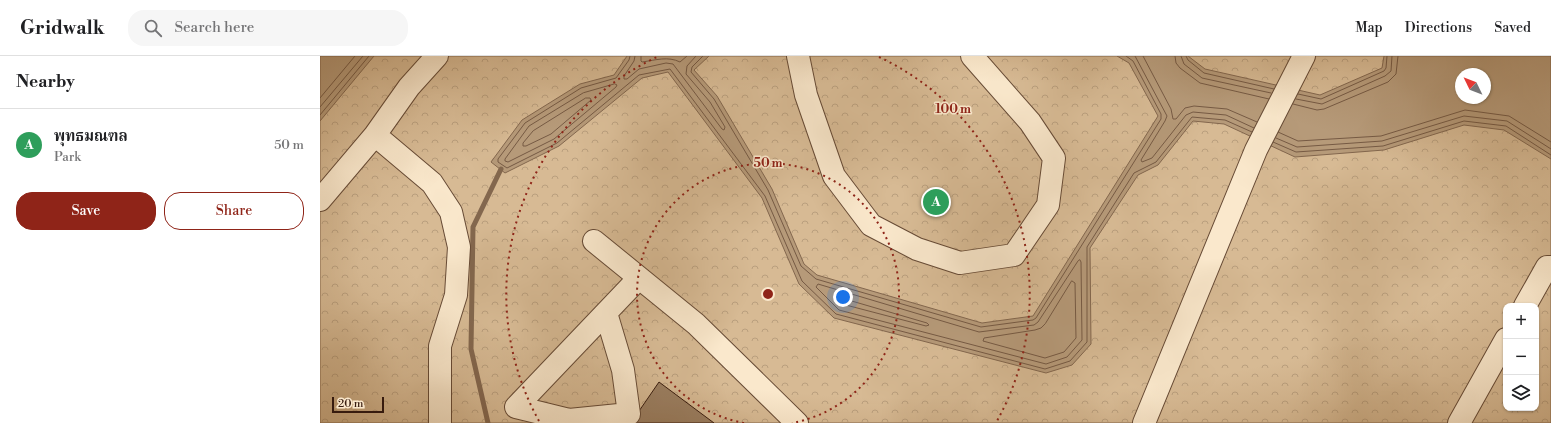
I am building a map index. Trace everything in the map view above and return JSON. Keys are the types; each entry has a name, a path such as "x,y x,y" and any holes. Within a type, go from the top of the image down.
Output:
{"lane":[{"path":"320,200 375,135 409,87 437,56"},
{"path":"798,56 806,95 834,176 871,225 917,249 960,263 1014,255 1048,204 1054,158 1030,122 972,56"},
{"path":"1144,423 1256,150 1304,56"},
{"path":"375,135 432,183 451,212 459,247 456,295 440,346 440,423"},
{"path":"594,240 696,324 797,423"},
{"path":"1527,303 1547,267 1551,267"},
{"path":"606,313 623,370 629,414 569,420 516,407 639,278"},
{"path":"1459,423 1503,345"}],"green space":[{"path":"320,56 1551,56 1551,423 320,423"}],"water":[{"path":"320,56 374,56 320,121"},
{"path":"627,56 709,56 694,70 717,96 772,189 804,264 817,275 982,323 1033,316 1158,116 1129,63 1117,56 1188,56 1205,69 1320,95 1382,68 1384,56 1551,56 1551,159 1504,130 1464,125 1384,150 1295,157 1224,124 1193,121 1158,165 1138,175 1090,248 1091,344 1072,365 1046,373 834,318 799,284 762,198 668,72 642,78 559,146 505,173 491,162 522,120 580,84 614,75"}],"building":[{"path":"659,382 714,423 622,423 637,414"}],"waterway":[{"path":"488,423 471,349 473,227 501,169"}],"place":[{"name":"พุทธมณฑล","path":"936,202"}]}
